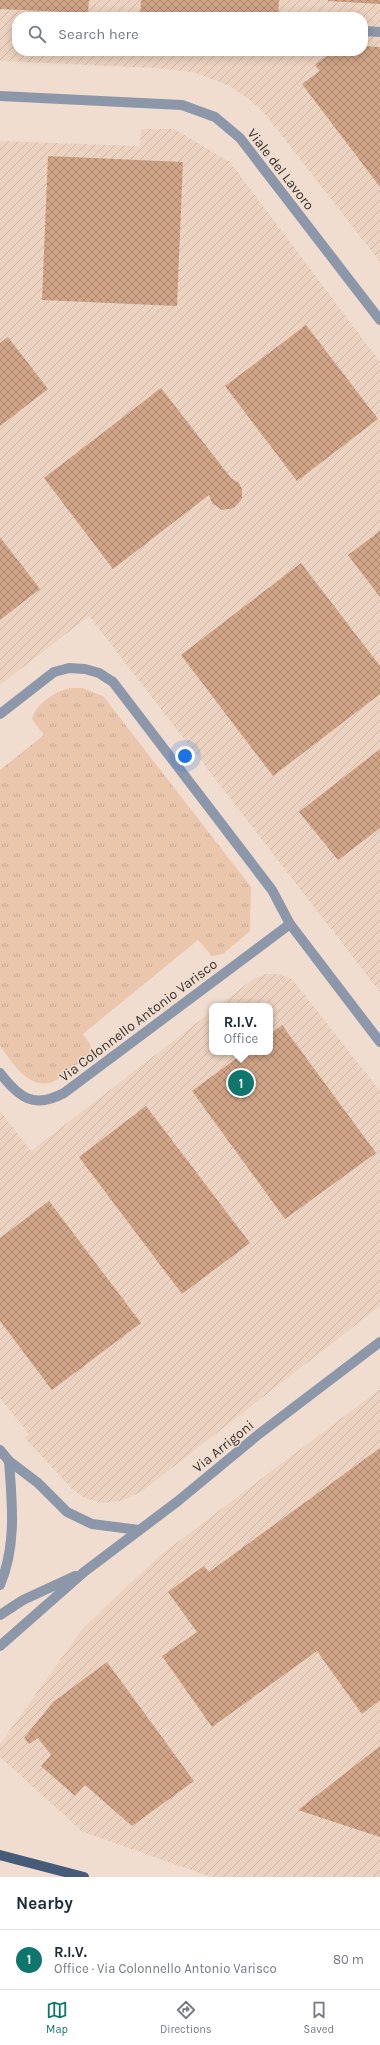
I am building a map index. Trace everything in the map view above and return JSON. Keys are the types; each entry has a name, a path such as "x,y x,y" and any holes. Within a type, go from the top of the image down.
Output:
{"main road":[{"path":"0,1855 84,1877"}],"street":[{"path":"368,31 380,32"},
{"name":"Viale del Lavoro","path":"0,96 182,105 215,117 240,138 380,320"},
{"path":"0,714 54,672 69,668 85,669 99,673 113,682 272,890 290,924 380,1042"},
{"name":"Via Colonnello Antonio Varisco","path":"0,1073 9,1084 22,1095 35,1101 50,1100 64,1093 290,924"},
{"name":"Via Arrigoni","path":"0,1646 84,1572 178,1501 259,1434 380,1342"},
{"path":"0,1450 9,1461 38,1483 67,1512 92,1524 139,1530"},
{"path":"0,1585 7,1569 13,1530 9,1461"},
{"name":"Via Arrigoni","path":"0,1615 23,1600 84,1572"}],"shaded area":[{"path":"0,0 380,0 380,262 265,114 254,103 230,86 193,72 155,68 0,61"},
{"path":"141,129 174,129 230,162 380,362 380,992 89,616 0,685 0,141 140,146"},
{"path":"266,974 279,974 292,979 380,1091 380,1306 141,1492 121,1501 102,1503 85,1498 72,1489 25,1438 29,1434 0,1398 0,1111 31,1151 209,1013 209,1055 273,1055 273,1003 222,1003 253,979"},
{"path":"380,1389 380,1877 211,1877 83,1832 0,1757 0,1744 83,1628 158,1557"}],"green space":[{"path":"70,688 82,688 103,696 251,887 250,931 223,954 212,956 198,940 83,1034 90,1044 92,1052 89,1055 56,1080 43,1083 35,1082 28,1078 15,1067 0,1046 0,770 44,735 32,719 37,708 53,695"}],"building":[{"path":"0,0 89,0 88,12 0,9"},
{"path":"141,0 279,0 278,12 140,12"},
{"path":"380,0 380,4 328,1"},
{"path":"368,46 380,47 380,187 302,84 320,71 315,65 327,56 368,56"},
{"path":"48,156 183,162 177,306 42,300"},
{"path":"306,325 378,419 297,481 225,386"},
{"path":"8,337 48,389 0,426 0,343"},
{"path":"161,388 231,478 239,483 242,489 242,499 234,508 222,510 212,503 209,495 113,569 44,478"},
{"path":"380,531 380,597 348,555"},
{"path":"0,537 40,589 0,620"},
{"path":"301,563 380,666 380,694 273,776 181,655"},
{"path":"380,749 380,828 338,860 299,812"},
{"path":"282,1025 376,1153 285,1219 192,1091 241,1055 273,1055 273,1032"},
{"path":"146,1106 250,1243 182,1294 79,1157"},
{"path":"49,1201 141,1323 52,1390 0,1321 0,1238"},
{"path":"380,1448 380,1700 362,1714 317,1651 212,1727 162,1656 197,1632 168,1592 204,1566 209,1572"},
{"path":"107,1662 194,1781 132,1826 85,1785 75,1796 41,1766 51,1755 38,1738 29,1744 24,1738 53,1702"},
{"path":"380,1746 380,1837 298,1810"}],"place":[{"name":"R.I.V.","path":"241,1083"}]}
